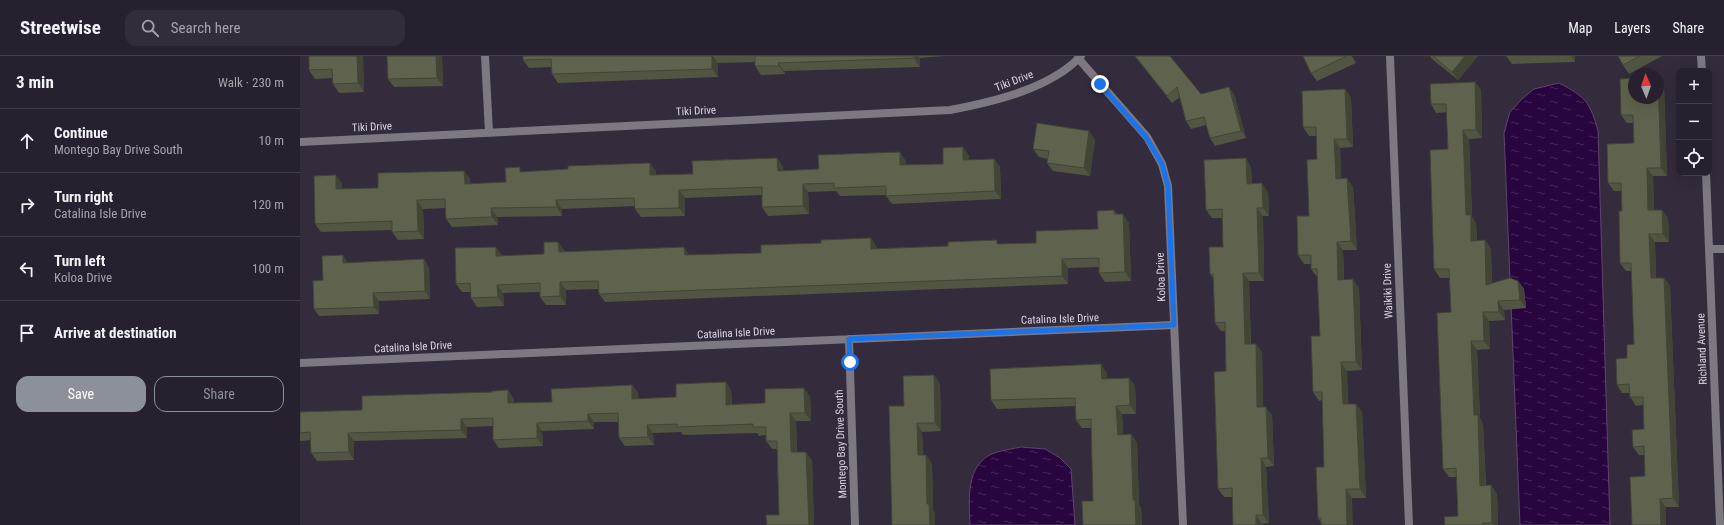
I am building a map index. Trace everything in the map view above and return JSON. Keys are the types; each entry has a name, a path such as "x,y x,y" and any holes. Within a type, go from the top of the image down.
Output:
{"street":[{"path":"486,56 489,132"},
{"name":"Waikiki Drive","path":"1390,56 1409,525"},
{"path":"1701,56 1702,68"},
{"name":"Tiki Drive","path":"300,142 950,110 983,104 1017,93 1052,78 1079,57"},
{"name":"Koloa Drive","path":"1079,57 1146,137 1162,164 1168,186 1183,525"},
{"name":"Richland Avenue","path":"1706,176 1720,525"},
{"path":"1709,249 1724,249"},
{"name":"Catalina Isle Drive","path":"300,363 1174,325"},
{"name":"Montego Bay Drive South","path":"849,339 855,525"}],"water":[{"path":"1559,83 1575,92 1586,101 1598,131 1610,525 1520,525 1504,133 1510,112 1522,99 1534,89"},
{"path":"1021,447 1045,449 1060,458 1071,469 1075,525 970,525 969,505 971,484 973,474 978,466 985,458 994,453"}],"building":[{"path":"309,56 357,56 358,83 333,84 332,69 309,70"},
{"path":"387,56 436,56 437,78 388,79"},
{"path":"523,56 712,56 712,69 552,74 551,59 523,60"},
{"path":"755,56 914,56 914,58 778,63 779,66 755,66"},
{"path":"1135,56 1170,56 1201,94 1229,87 1241,131 1210,138 1204,117 1186,121 1177,87 1167,96"},
{"path":"1303,56 1347,56 1311,73"},
{"path":"1433,56 1465,56 1452,72"},
{"path":"1618,56 1640,56 1623,65"},
{"path":"1628,78 1628,104 1659,104 1661,168 1647,168 1648,210 1662,210 1663,234 1649,234 1651,278 1664,278 1673,498 1660,499 1661,525 1632,525 1630,477 1645,476 1644,446 1633,447 1632,430 1644,429 1643,397 1630,397 1629,384 1617,385 1616,359 1627,358 1627,345 1634,344 1631,263 1620,263 1619,211 1622,211 1621,183 1608,183 1607,144 1634,143 1633,115 1621,115 1620,79"},
{"path":"1475,82 1476,130 1463,130 1466,215 1471,215 1471,241 1485,240 1486,285 1510,278 1518,281 1520,300 1498,301 1499,312 1483,312 1484,341 1471,341 1474,415 1478,415 1480,486 1491,485 1492,523 1483,523 1483,525 1445,525 1444,517 1458,516 1456,468 1443,469 1437,313 1451,312 1449,269 1434,269 1430,150 1448,149 1446,104 1431,104 1430,84"},
{"path":"1345,89 1347,139 1334,139 1336,179 1347,178 1351,241 1337,242 1338,280 1353,279 1356,362 1341,362 1343,404 1356,404 1360,489 1346,489 1347,525 1321,525 1321,518 1318,518 1316,467 1324,467 1322,392 1313,392 1311,336 1320,336 1317,269 1311,269 1311,255 1298,255 1297,216 1309,216 1307,160 1317,159 1316,127 1303,127 1302,91"},
{"path":"1037,123 1089,131 1084,168 1047,163 1049,151 1033,149"},
{"path":"963,147 963,160 994,159 995,191 886,196 886,186 834,188 834,183 803,184 803,206 762,207 762,187 679,190 679,208 635,209 634,198 556,200 557,207 491,208 492,217 446,219 445,199 417,200 418,231 392,232 392,221 315,224 314,176 336,175 336,189 378,188 378,173 464,171 465,184 506,182 505,168 520,167 520,172 568,169 568,166 650,163 650,175 693,174 692,161 777,158 778,171 819,169 818,155 900,152 900,165 943,164 943,148"},
{"path":"1246,158 1247,184 1262,183 1263,208 1257,208 1259,273 1243,273 1245,344 1256,344 1257,407 1266,407 1268,458 1261,458 1263,515 1256,515 1256,525 1233,525 1232,488 1218,489 1214,372 1226,371 1225,322 1215,323 1213,274 1210,274 1209,247 1223,247 1222,209 1206,210 1204,160"},
{"path":"1114,210 1114,214 1123,214 1125,272 1099,273 1099,258 1062,259 1062,276 599,294 598,281 560,282 560,296 540,297 540,283 497,285 498,297 471,298 470,283 456,284 455,248 496,247 496,256 544,254 544,242 558,242 559,252 684,247 685,255 761,253 761,245 821,243 821,240 871,238 871,249 948,246 948,242 997,240 997,244 1036,243 1036,231 1098,229 1097,211"},
{"path":"343,255 343,263 424,259 425,291 373,293 374,307 314,309 313,281 323,280 322,256"},
{"path":"1101,364 1102,379 1129,378 1130,405 1116,406 1118,435 1131,434 1133,500 1135,500 1136,525 1083,525 1082,501 1093,501 1091,419 1076,420 1075,398 991,400 990,369"},
{"path":"934,375 935,423 917,423 918,455 926,455 927,504 929,504 930,525 892,525 889,406 904,406 903,376"},
{"path":"726,382 726,405 765,403 765,389 804,388 805,413 790,413 791,452 806,452 809,525 767,525 766,515 779,515 777,441 766,441 766,427 753,427 753,424 677,427 677,424 647,425 648,437 619,438 618,413 588,414 588,421 537,423 537,438 493,440 493,418 461,419 461,430 348,433 349,452 311,453 310,432 300,433 300,412 362,410 362,396 492,392 508,390 508,403 552,402 551,389 632,385 632,399 676,397 676,384"}],"route":[{"path":"850,362 849,339 1174,325 1168,186 1162,164 1146,137 1100,84"}]}
